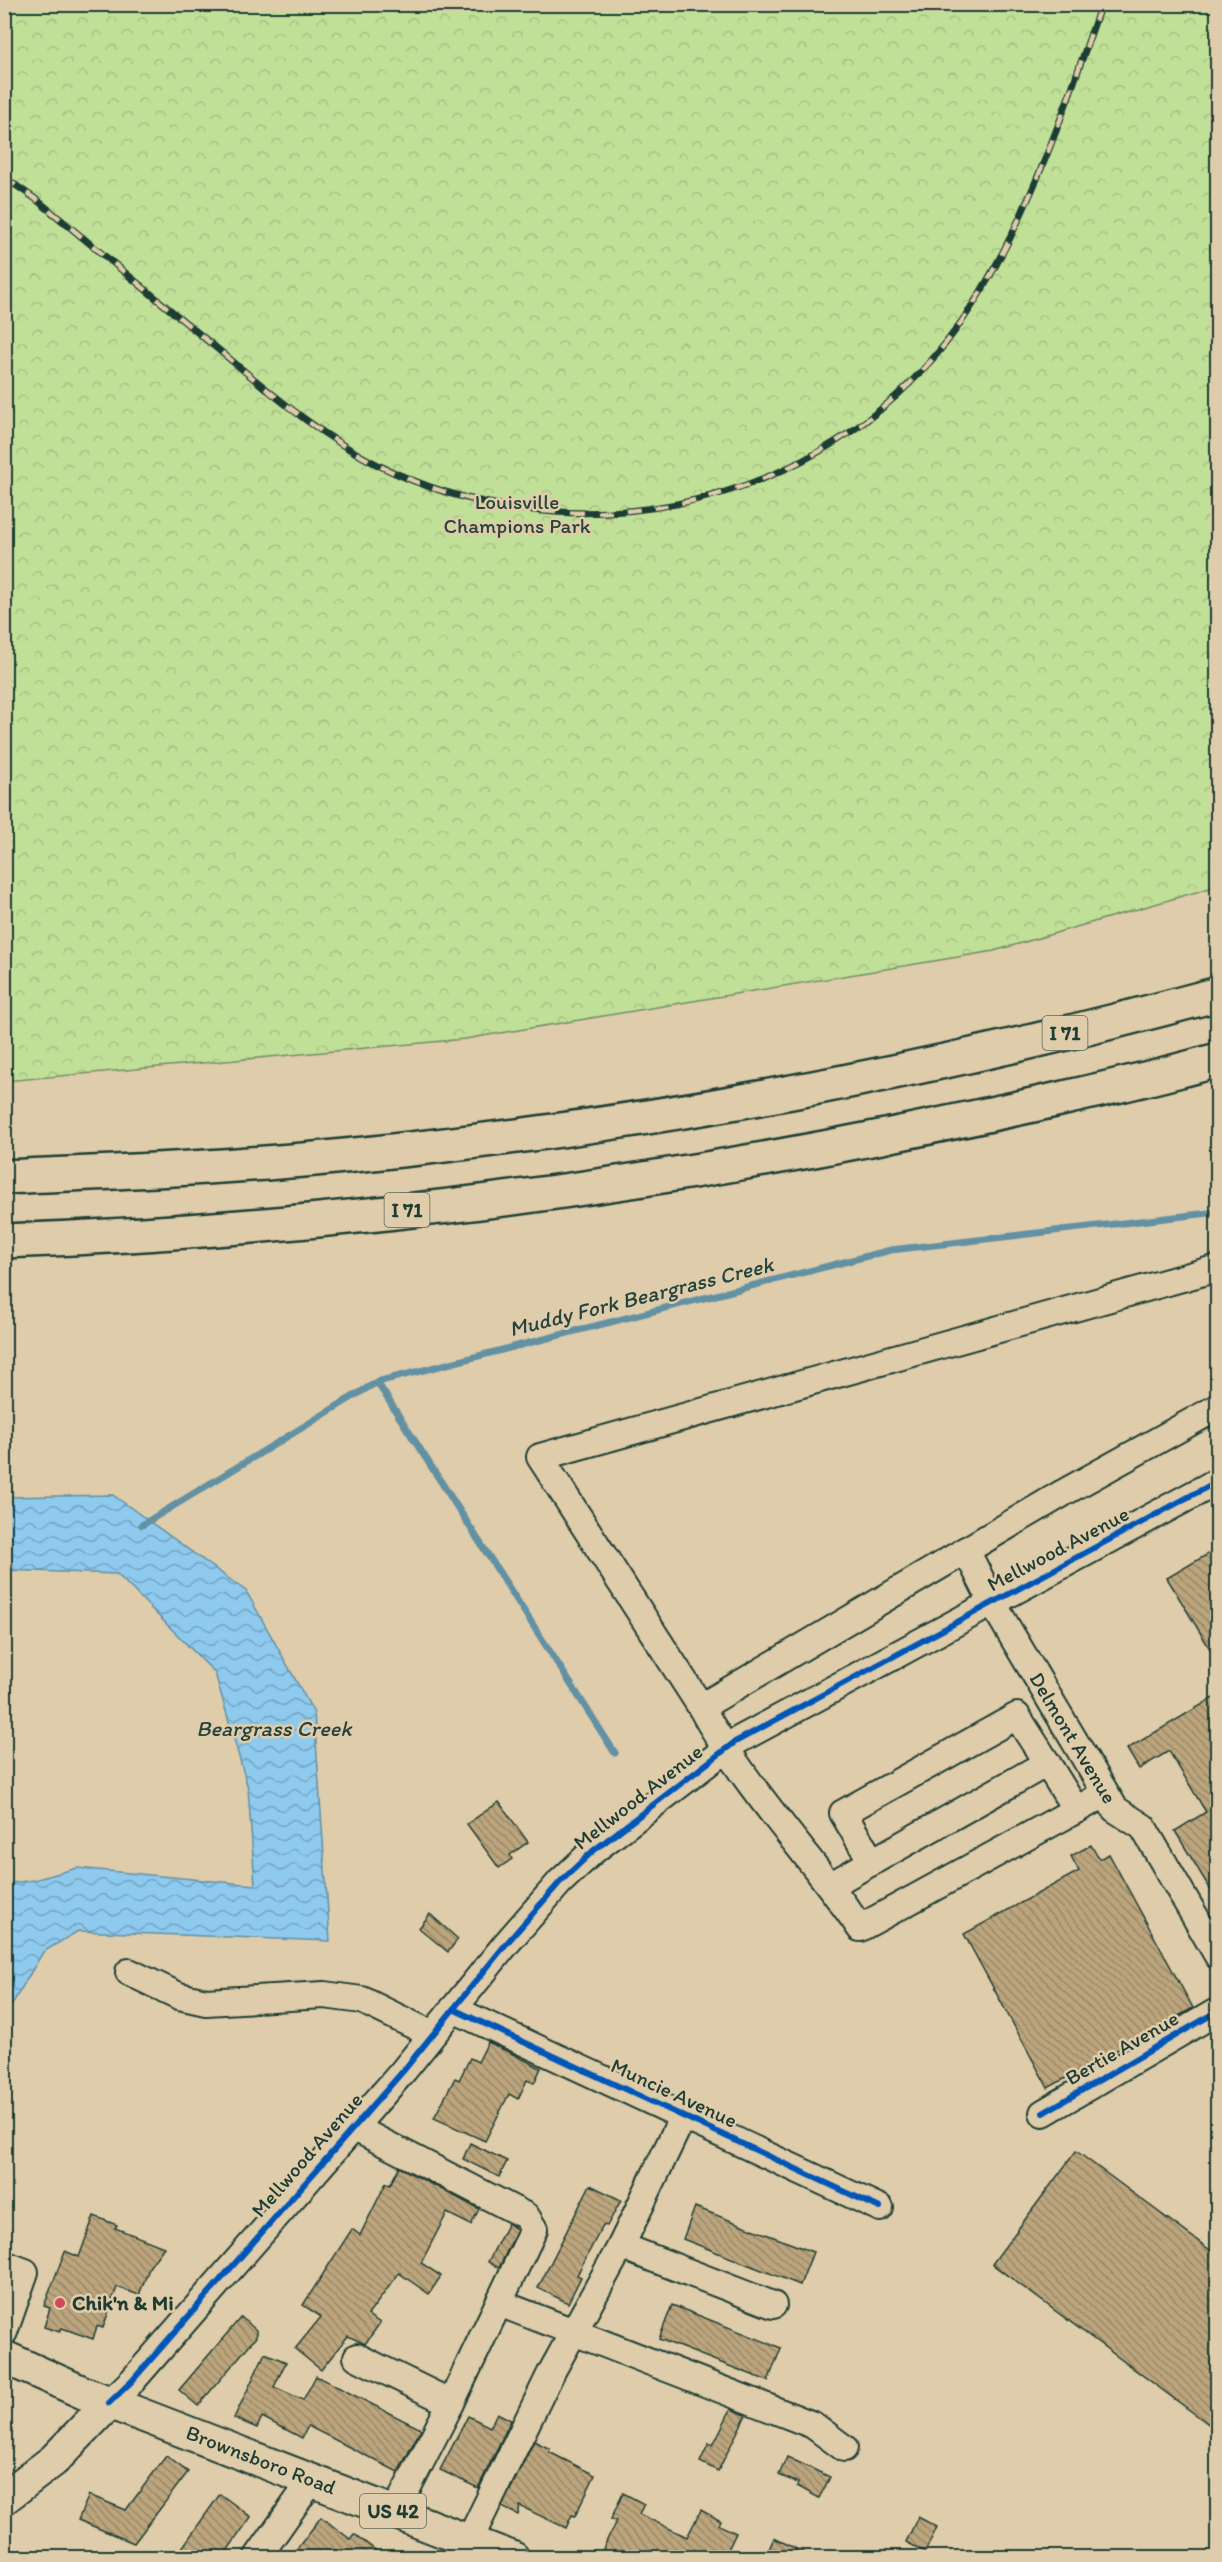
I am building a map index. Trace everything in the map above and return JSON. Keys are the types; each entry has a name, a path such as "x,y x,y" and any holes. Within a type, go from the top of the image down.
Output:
{"highway":[{"name":"I 71","path":"4,1177 201,1168 326,1158 524,1135 779,1094 912,1067 1218,994"},
{"name":"I 71","path":"4,1240 141,1236 285,1224 542,1194 717,1169 950,1123 1218,1060"}],"main road":[{"name":"US 42","path":"4,2358 109,2403"},
{"name":"Brownsboro Road","path":"109,2403 513,2558"},
{"name":"Mellwood Avenue","path":"4,2498 54,2460 109,2403"}],"street":[{"path":"1105,1794 860,1928 831,1885 724,1750 701,1707 540,1457 1218,1268"},
{"path":"701,1707 966,1550 1218,1407"},
{"name":"Mellwood Avenue","path":"109,2403 132,2381 353,2127 560,1882 593,1851 724,1750 790,1711 1218,1480"},
{"name":"Delmont Avenue","path":"966,1550 993,1602 1105,1794 1115,1809 1143,1827 1218,1956"},
{"path":"872,1862 843,1813 1017,1716 1076,1810"},
{"path":"831,1885 1047,1763"},
{"path":"129,1972 179,1996 206,2002 324,1995 362,2000 431,2034"},
{"name":"Muncie Avenue","path":"453,2008 880,2208"},
{"name":"Bertie Avenue","path":"1043,2113 1218,2011"},
{"path":"469,2541 573,2333 621,2246 683,2116"},
{"path":"353,2127 526,2216 534,2229 451,2403 394,2512"},
{"path":"621,2246 773,2305"},
{"path":"4,2264 25,2272 4,2332"},
{"path":"499,2303 813,2425 844,2448"},
{"path":"357,2357 451,2403"},
{"path":"256,2558 312,2480"}],"green space":[{"name":"Louisville Champions Park","path":"5,4 1217,5 1217,886 994,951 465,1039 5,1081"}],"water":[{"name":"Beargrass Creek","path":"113,1495 246,1591 314,1713 330,1941 78,1931 43,1952 5,2016 5,1884 34,1880 77,1868 255,1885 248,1788 215,1673 117,1574 5,1570 5,1497"}],"building":[{"path":"1218,1548 1218,1662 1167,1578"},
{"path":"1218,1695 1218,1902 1175,1831 1206,1812 1169,1751 1139,1769 1127,1749"},
{"path":"499,1802 528,1842 510,1855 512,1859 499,1868 467,1824"},
{"path":"1091,1845 1099,1859 1109,1854 1193,2008 1048,2088 964,1934 1079,1871 1071,1856"},
{"path":"430,1914 458,1939 448,1952 419,1928"},
{"path":"488,2042 541,2068 534,2083 527,2080 518,2099 509,2094 485,2141 434,2118 455,2078 459,2080 470,2058 478,2062"},
{"path":"470,2143 507,2161 499,2177 463,2159"},
{"path":"1076,2151 1218,2256 1218,2431 992,2264"},
{"path":"399,2167 479,2209 471,2225 447,2213 421,2263 441,2276 429,2294 399,2273 368,2315 380,2323 365,2344 348,2336 321,2370 295,2349 321,2317 303,2305 352,2229 360,2235 386,2183 390,2185"},
{"path":"590,2185 621,2200 607,2226 603,2225 577,2275 581,2277 568,2303 538,2288"},
{"path":"695,2207 813,2252 800,2285 683,2239"},
{"path":"94,2216 117,2225 115,2228 164,2247 150,2266 139,2295 117,2287 103,2328 97,2326 93,2339 62,2328 60,2332 44,2327 50,2308 44,2306 65,2251 79,2257"},
{"path":"508,2223 517,2230 499,2268 488,2262"},
{"path":"672,2305 781,2348 768,2381 659,2339"},
{"path":"241,2317 256,2330 256,2337 198,2406 179,2390"},
{"path":"265,2353 286,2362 274,2387 303,2400 316,2376 421,2429 398,2472 308,2426 302,2438 262,2417 257,2428 234,2418"},
{"path":"731,2409 746,2415 718,2471 700,2462 709,2443 713,2445"},
{"path":"497,2413 511,2420 478,2488 440,2470 468,2416 490,2427"},
{"path":"534,2441 550,2449 549,2452 595,2475 575,2516 572,2515 566,2528 520,2506 518,2515 502,2507"},
{"path":"166,2456 188,2472 134,2543 78,2520 89,2495 126,2510"},
{"path":"787,2457 830,2477 819,2498 797,2486 798,2483 779,2475"},
{"path":"623,2493 644,2504 639,2514 687,2537 701,2510 721,2521 719,2525 736,2533 724,2558 612,2558 601,2553 616,2521 611,2519"},
{"path":"220,2494 251,2517 222,2558 175,2558"},
{"path":"321,2517 350,2539 354,2534 386,2558 290,2558"},
{"path":"918,2517 937,2527 925,2552 906,2542"},
{"path":"774,2538 815,2558 765,2558"}],"waterway":[{"name":"Muddy Fork Beargrass Creek","path":"142,1525 377,1382 891,1250 1218,1212"},
{"path":"377,1382 615,1753"}],"railway":[{"path":"4,177 37,200 296,412 336,441 378,465 450,493 524,509 600,513 676,504 749,484 818,452 881,409 936,355 964,318 1012,234 1052,141 1101,4"}],"cycle path":[{"path":"109,2403 132,2381 404,2070 506,1944 560,1882 593,1851 735,1742 1218,1481"},
{"path":"453,2009 880,2208"},
{"path":"1043,2113 1218,2011"}],"place":[{"name":"Chik'n & Mi","path":"60,2303"}]}
